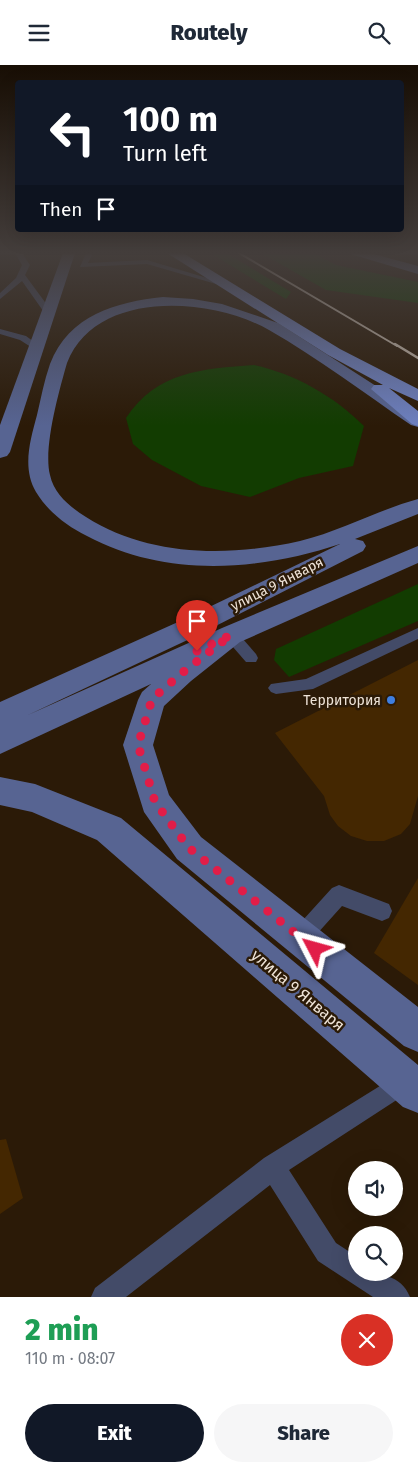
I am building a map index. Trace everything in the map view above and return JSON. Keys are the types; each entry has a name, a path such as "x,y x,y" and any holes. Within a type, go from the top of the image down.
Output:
{"highway":[{"path":"266,310 334,352 418,396"},
{"path":"334,352 418,420"}],"main road":[{"path":"117,310 88,324 76,334 66,349 53,385 37,455 38,475 48,494 70,516 100,535 131,547 168,556 223,557 266,554 301,548 418,506"},
{"path":"229,310 251,316 273,326 418,420"},
{"path":"0,452 49,313"},
{"name":"улица 9 Января","path":"4,731 187,629 333,556 418,517"},
{"path":"418,554 241,647 182,673 152,699 138,745 155,802 189,848 418,1032"},
{"path":"4,731 241,647"},
{"name":"улица 9 Января","path":"0,791 35,798 109,829 412,1087"}],"lane":[{"path":"0,331 23,338 37,347"},
{"path":"276,688 308,685 418,633"},
{"path":"300,938 339,895 382,911"},
{"path":"104,1297 273,1167 412,1087"},
{"path":"273,1167 327,1252 348,1266"},
{"path":"372,1281 397,1297"}],"green space":[{"path":"254,365 299,380 340,405 364,426 353,466 299,478 250,497 201,486 152,460 133,444 126,418 138,402 152,390 182,375 216,368"},
{"path":"418,584 418,621 289,677 274,660 276,649"}],"building":[{"path":"418,660 418,796 410,824 401,834 384,841 367,841 351,836 338,826 330,815 324,796 275,733"},
{"path":"418,878 418,985 374,953"},
{"path":"6,1139 23,1198 0,1214 0,1140"}],"railway":[{"path":"337,310 397,346"},
{"path":"395,344 418,358"}],"place":[{"name":"Территория","path":"391,700"}],"route":[{"path":"197,651 231,635 152,699 138,745 155,802 189,848 315,949"}]}
